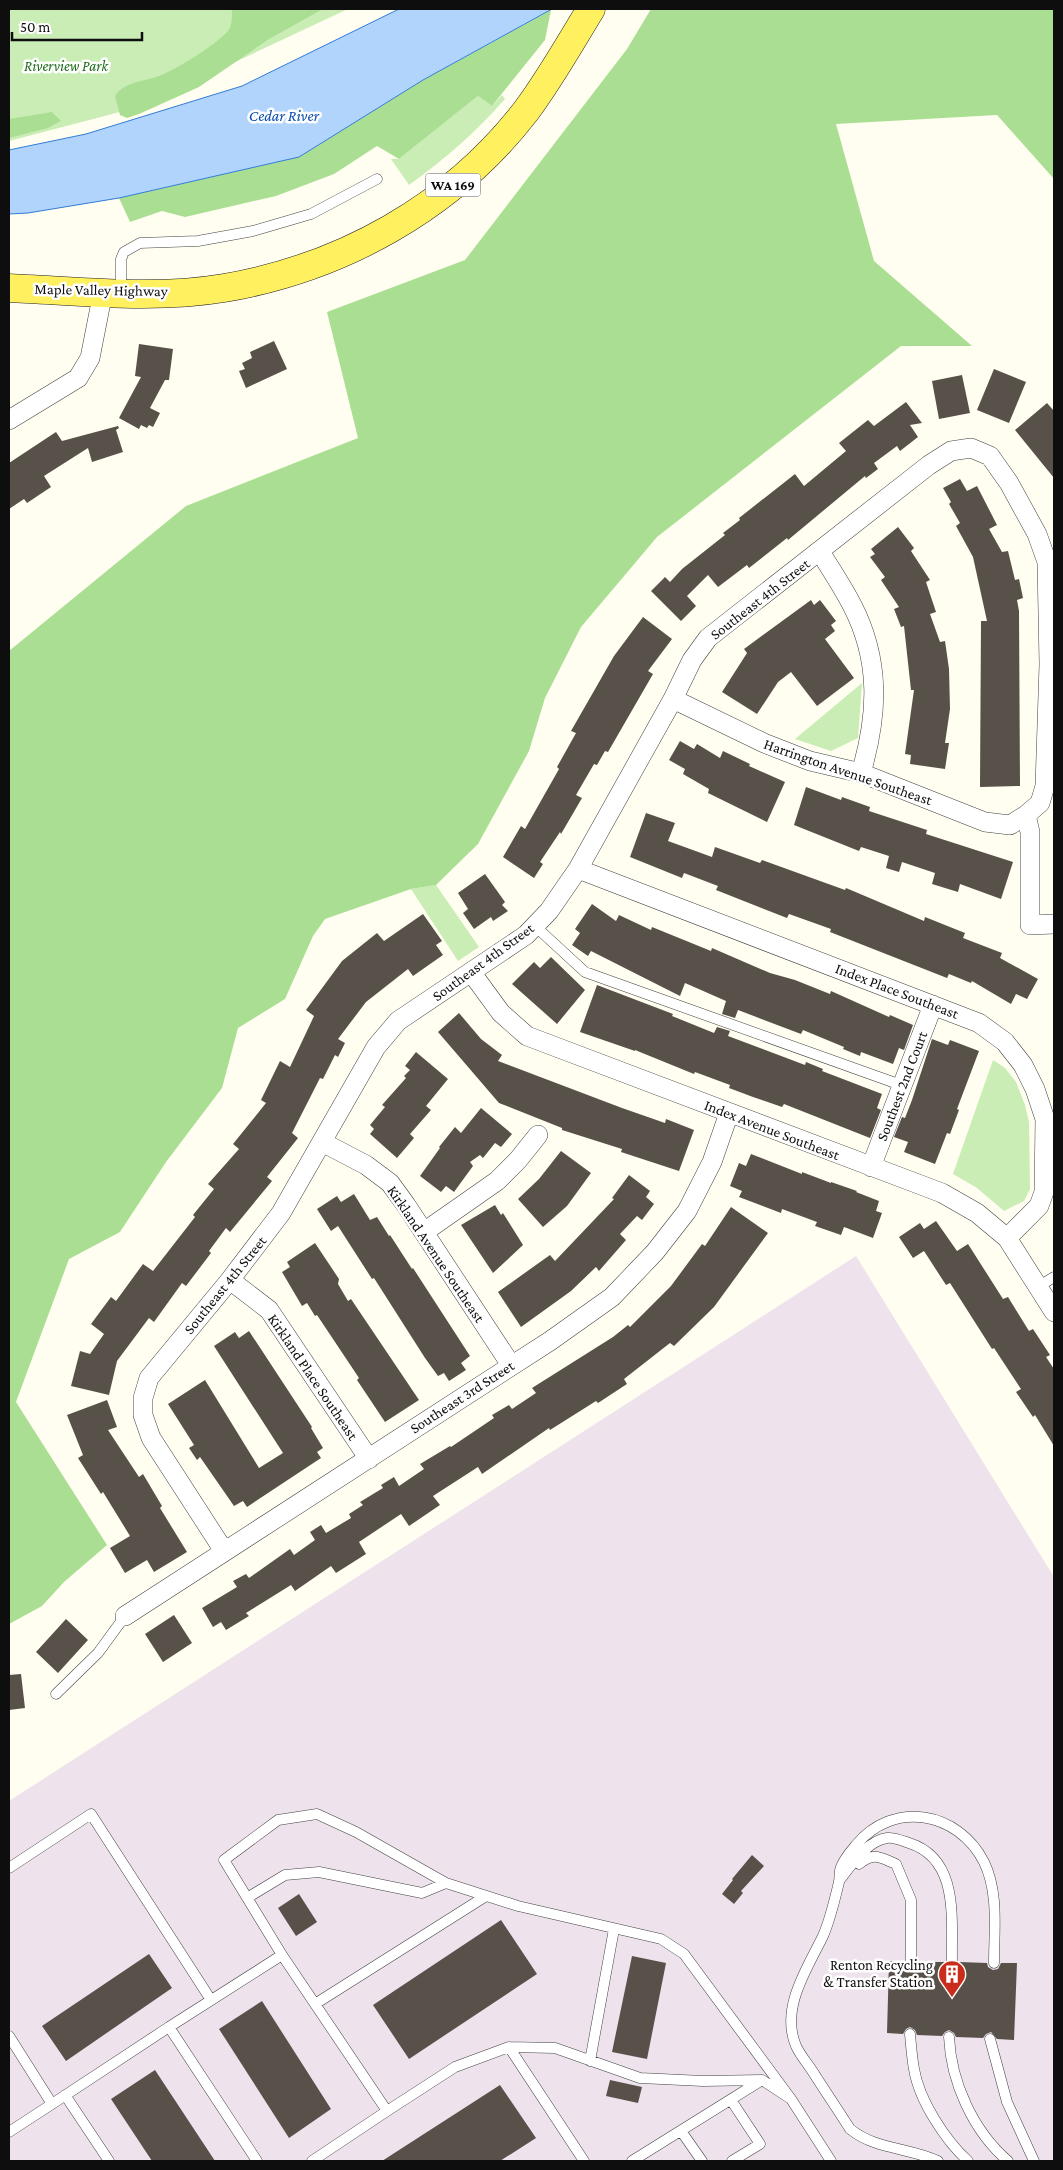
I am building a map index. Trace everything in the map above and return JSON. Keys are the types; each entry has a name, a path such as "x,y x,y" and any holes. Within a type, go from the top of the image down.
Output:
{"main road":[{"name":"Maple Valley Highway","path":"9,288 112,293 204,290 252,282 311,266 387,232 421,210 456,183 496,146 526,111 591,9"}],"street":[{"path":"9,420 78,378 90,358 112,293"},
{"name":"Southeast 4th Street","path":"224,1550 151,1438 143,1414 143,1398 149,1378 230,1280 281,1213 376,1047 398,1021 526,935 549,911 578,869 673,698 692,660 708,638 820,552 929,464 951,451 971,448 990,456 1009,483 1036,534 1046,562 1051,664"},
{"path":"820,552 853,606 871,655 875,697 871,738 861,773"},
{"path":"1051,664 1044,786 1040,803 1026,815 1030,832 1030,925 1054,924"},
{"name":"Harrington Avenue Southeast","path":"673,698 764,743 810,761 861,773 985,822 1010,825 1026,815"},
{"name":"Index Place Southeast","path":"578,869 979,1023 1005,1042 1023,1065 1035,1089 1045,1120 1044,1192 1040,1206 1007,1238"},
{"name":"Index Avenue Southeast","path":"471,972 500,1013 527,1036 942,1193 977,1213 1007,1238 1054,1312"},
{"name":"Southest 2nd Court","path":"871,1167 933,1005"},
{"name":"Southeast 3rd Street","path":"125,1616 224,1550 369,1459 612,1297 655,1252 686,1211 712,1162 730,1114"},
{"path":"424,1232 497,1181 518,1160 538,1135"},
{"name":"Kirkland Avenue Southeast","path":"322,1142 366,1164 390,1183 511,1365"},
{"name":"Kirkland Place Southeast","path":"230,1280 269,1310 369,1459"}],"lane":[{"path":"112,293 124,252 140,243 198,241 253,231 311,214 377,179"},
{"path":"534,926 585,972 902,1085"},
{"path":"1038,1287 1054,1277"},
{"path":"56,1694 98,1654 125,1616"},
{"path":"9,1868 91,1814 211,2000"},
{"path":"387,2111 282,1954 224,1860 278,1820 317,1814 356,1832 446,1883 518,1906 661,1939 684,1954 832,2161"},
{"path":"938,2161 922,2154 876,2144 862,2138 850,2129 796,2046 792,2025 794,1998 824,1932 839,1881 840,1868 857,1844 877,1826 892,1819 916,1816 948,1824 962,1834 975,1848 984,1863 994,1906 994,1963"},
{"path":"839,1881 860,1855 876,1842 887,1838 922,1847 936,1858 944,1871 951,1895 952,1962"},
{"path":"839,1881 869,1856 880,1857 896,1864 911,1900 911,1961"},
{"path":"247,1898 285,1875 319,1872 422,1894 446,1883"},
{"path":"316,2004 486,1896"},
{"path":"590,2061 614,1928"},
{"path":"9,2132 282,1954"},
{"path":"169,2027 257,2161"},
{"path":"910,2034 914,2069 920,2092 937,2123 968,2161"},
{"path":"9,2036 52,2104"},
{"path":"949,2036 950,2059 962,2096 979,2127 1008,2161"},
{"path":"990,2039 1007,2102 1034,2161"},
{"path":"312,2161 454,2067 509,2047 555,2048 640,2078 703,2081 762,2080 790,2100"},
{"path":"509,2047 584,2161"},
{"path":"632,2161 762,2080"},
{"path":"65,2095 109,2161"},
{"path":"730,2100 760,2144 732,2161"},
{"path":"681,2130 702,2161"}],"shaded area":[{"path":"856,1256 1054,1577 1054,2161 9,2161 9,1801"}],"green space":[{"name":"Riverview Park","path":"9,9 348,9 139,107 9,141"},
{"path":"232,9 323,9 269,39 199,87 139,114 127,118 120,115 115,96 119,91 133,83 163,74 218,41 230,28"},
{"path":"651,9 1054,9 1054,179 997,115 836,124 874,261 972,346 901,346 657,537 581,627 545,698 529,751 478,844 436,885 411,889 325,919 313,936 285,999 238,1028 222,1088 166,1162 120,1232 69,1259 16,1402 107,1545 64,1582 42,1606 9,1624 9,651 186,506 358,438 327,312 465,260 627,49"},
{"path":"551,10 545,40 492,106 478,96 399,159 377,146 334,174 276,196 185,217 162,211 130,222 119,198 299,157 423,80"},
{"path":"502,95 505,99 472,134 435,166 409,185 391,159 399,159 478,96 492,106"},
{"path":"52,112 61,121 48,128 9,138 9,119"},
{"path":"862,683 858,738 831,751 795,739"},
{"path":"436,885 479,947 458,961 411,889"},
{"path":"993,1060 1005,1068 1016,1082 1029,1122 1030,1189 1024,1201 1004,1211 977,1188 953,1174"}],"water":[{"name":"Cedar River","path":"399,9 552,9 423,80 299,157 119,198 28,213 9,214 9,150 86,134 242,86"}],"building":[{"path":"274,341 287,369 246,388 239,371 245,369 242,363 252,358 250,352"},
{"path":"139,344 173,349 169,380 165,380 150,408 160,413 153,427 149,425 147,428 141,425 139,429 119,418 141,377 135,376"},
{"path":"994,369 1026,382 1009,423 977,410"},
{"path":"962,375 970,413 939,419 932,381"},
{"path":"906,402 922,423 910,425 918,437 900,451 897,446 874,463 878,469 866,478 865,476 788,540 787,538 749,568 747,565 718,587 708,575 687,596 696,606 681,621 651,591 665,577 670,582 682,569 725,535 723,533 740,520 739,518 795,474 804,486 846,451 839,443 868,420 874,426"},
{"path":"1047,403 1054,411 1054,478 1015,430"},
{"path":"118,426 119,428 116,430 123,452 92,462 88,448 44,476 51,487 27,503 24,499 9,509 9,463 56,432 62,441"},
{"path":"960,479 967,491 977,486 997,525 989,529 1002,552 1008,551 1015,580 1019,579 1023,598 1017,600 1019,611 1020,786 980,787 981,621 987,621 973,557 956,526 960,523 949,504 951,502 943,488"},
{"path":"898,527 914,548 911,551 930,580 926,582 936,612 930,614 940,642 945,641 949,669 950,709 945,743 949,743 945,769 910,764 911,755 905,754 914,690 911,690 904,626 901,627 894,609 899,607 881,580 885,577 870,557 875,554 871,549"},
{"path":"811,600 814,605 820,600 836,621 831,625 835,631 825,639 854,678 817,706 791,672 778,682 757,714 722,692 747,653 744,649"},
{"path":"643,617 672,639 648,671 653,674 608,752 605,751 597,765 594,764 576,795 582,798 561,834 560,832 540,862 543,864 534,878 503,857 521,826 525,829 559,769 557,767 576,733 571,731 614,656"},
{"path":"680,741 694,749 697,744 720,758 723,751 750,764 749,766 785,782 767,822 708,793 709,789 683,774 685,769 669,760"},
{"path":"806,787 841,800 842,797 870,807 869,811 927,830 926,834 1013,862 1001,899 960,884 958,892 932,884 935,873 902,862 899,872 886,868 889,856 861,847 859,851 794,825"},
{"path":"646,813 675,823 668,841 712,857 715,847 760,863 762,860 845,890 846,888 924,921 925,917 965,933 963,938 1002,953 1000,958 1038,979 1027,999 1016,994 1011,1004 972,981 971,983 949,974 947,978 830,932 831,929 789,914 787,918 716,890 718,886 684,873 682,878 630,857"},
{"path":"485,874 505,902 502,905 508,911 493,921 491,917 474,929 463,913 468,909 458,893"},
{"path":"592,904 616,921 619,915 651,930 652,927 711,951 712,948 770,973 795,980 830,994 831,991 889,1017 890,1015 913,1025 904,1050 899,1048 893,1064 861,1052 860,1056 843,1049 844,1047 803,1030 801,1034 738,1010 735,1018 722,1014 726,1001 685,983 680,996 591,951 588,956 572,945 580,933 575,929"},
{"path":"423,914 442,941 436,945 443,955 413,976 408,969 366,1002 338,1039 345,1043 338,1057 335,1055 323,1079 320,1078 292,1133 298,1138 267,1177 272,1181 230,1232 226,1228 209,1251 211,1253 186,1286 182,1283 154,1322 149,1318 117,1361 109,1395 71,1386 80,1351 90,1354 104,1334 91,1324 111,1297 116,1301 143,1264 153,1271 195,1217 193,1215 214,1189 208,1184 239,1149 233,1144 266,1103 261,1100 280,1061 290,1067 314,1016 306,1010 342,961 377,933 384,941"},
{"path":"551,957 585,990 557,1024 512,984 534,962 540,968"},
{"path":"597,985 673,1014 672,1016 714,1033 717,1027 730,1031 728,1036 805,1065 806,1062 823,1069 822,1071 882,1094 877,1108 881,1110 870,1138 784,1104 782,1107 753,1097 729,1088 730,1085 695,1072 694,1074 635,1050 580,1032"},
{"path":"459,1013 481,1039 502,1055 498,1061 622,1108 665,1123 666,1119 694,1130 679,1171 621,1152 622,1149 562,1130 562,1128 499,1103 438,1032"},
{"path":"932,1039 948,1045 950,1040 979,1051 957,1109 959,1110 950,1134 947,1133 935,1164 904,1152 908,1142 894,1137 902,1117 905,1118 912,1100"},
{"path":"416,1052 448,1079 426,1106 431,1110 410,1134 414,1138 397,1158 370,1134 374,1129 370,1125 385,1107 382,1105 406,1078 404,1076 410,1070 405,1066"},
{"path":"481,1108 512,1134 501,1147 495,1143 483,1158 480,1155 470,1162 473,1166 454,1192 446,1186 441,1192 420,1176 455,1127 461,1133"},
{"path":"561,1151 591,1173 567,1206 543,1227 518,1199 539,1179"},
{"path":"751,1154 802,1174 802,1172 857,1191 879,1201 876,1211 882,1213 873,1238 844,1227 841,1235 815,1226 817,1222 782,1209 781,1213 739,1197 742,1191 730,1186 739,1163 746,1166"},
{"path":"629,1175 650,1191 646,1197 654,1204 642,1220 637,1216 620,1234 626,1240 599,1271 596,1267 571,1291 521,1327 498,1292 550,1255 555,1261 614,1199 612,1198"},
{"path":"354,1194 370,1220 377,1217 390,1235 470,1356 461,1363 466,1370 449,1381 444,1373 438,1376 425,1358 338,1226 331,1231 317,1209 337,1196 341,1202"},
{"path":"495,1205 501,1215 503,1213 523,1245 493,1273 461,1225"},
{"path":"731,1207 768,1233 714,1307 674,1346 670,1343 624,1379 627,1384 598,1403 596,1401 550,1430 549,1428 482,1474 478,1467 433,1496 440,1505 409,1526 401,1514 359,1542 366,1554 336,1573 331,1566 295,1591 291,1585 246,1613 249,1616 226,1630 221,1622 213,1627 202,1608 237,1587 233,1581 246,1574 249,1578 290,1549 294,1555 315,1540 310,1532 321,1525 326,1533 351,1518 349,1514 363,1505 360,1502 383,1488 381,1485 394,1477 399,1486 424,1469 420,1464 451,1447 494,1418 492,1415 509,1405 512,1409 536,1393 532,1388 613,1337 628,1325 630,1327 671,1286 702,1244 705,1246"},
{"path":"936,1221 957,1251 968,1244 1003,1299 1008,1297 1029,1331 1033,1329 1050,1355 1046,1357 1054,1369 1054,1446 1035,1415 1033,1417 1016,1392 1021,1389 994,1348 992,1349 950,1283 946,1285 924,1251 913,1258 899,1237 920,1223 924,1229"},
{"path":"315,1243 339,1279 338,1284 348,1301 351,1299 419,1400 385,1422 357,1380 359,1378 317,1315 315,1316 307,1303 302,1306 282,1272 290,1267 287,1262"},
{"path":"249,1331 312,1427 323,1448 317,1452 321,1458 247,1507 243,1501 234,1506 200,1457 197,1460 189,1448 194,1445 168,1404 205,1380 259,1468 283,1453 214,1346 235,1332 239,1338"},
{"path":"107,1400 117,1427 108,1430 139,1477 143,1474 162,1506 160,1508 187,1552 154,1572 147,1560 125,1573 110,1548 130,1536 103,1492 101,1494 78,1458 83,1455 67,1415"},
{"path":"174,1615 192,1643 163,1662 145,1634"},
{"path":"66,1619 88,1640 58,1673 36,1652"},
{"path":"21,1674 25,1708 9,1710 9,1675"},
{"path":"752,1855 764,1866 741,1891 743,1893 734,1904 722,1894"},
{"path":"299,1894 317,1922 296,1936 278,1908"},
{"path":"501,1920 537,1974 409,2059 373,2005"},
{"path":"149,1954 172,1988 66,2061 42,2026"},
{"path":"632,1956 666,1963 647,2059 612,2052"},
{"name":"Renton Recycling & Transfer Station","path":"889,1961 904,1961 905,1965 911,1968 915,1967 918,1962 945,1962 946,1966 952,1969 956,1968 959,1962 987,1963 988,1967 993,1970 998,1969 1001,1963 1017,1963 1014,2040 997,2039 991,2032 983,2038 956,2037 949,2030 942,2036 917,2035 915,2030 910,2027 903,2034 887,2033"},
{"path":"262,2001 331,2109 289,2138 219,2029"},
{"path":"155,2070 215,2161 152,2161 111,2099"},
{"path":"610,2080 642,2087 638,2103 606,2096"},
{"path":"500,2085 536,2138 500,2161 382,2161"}],"place":[{"name":"Renton Recycling & Transfer Station","path":"952,1998"}]}
